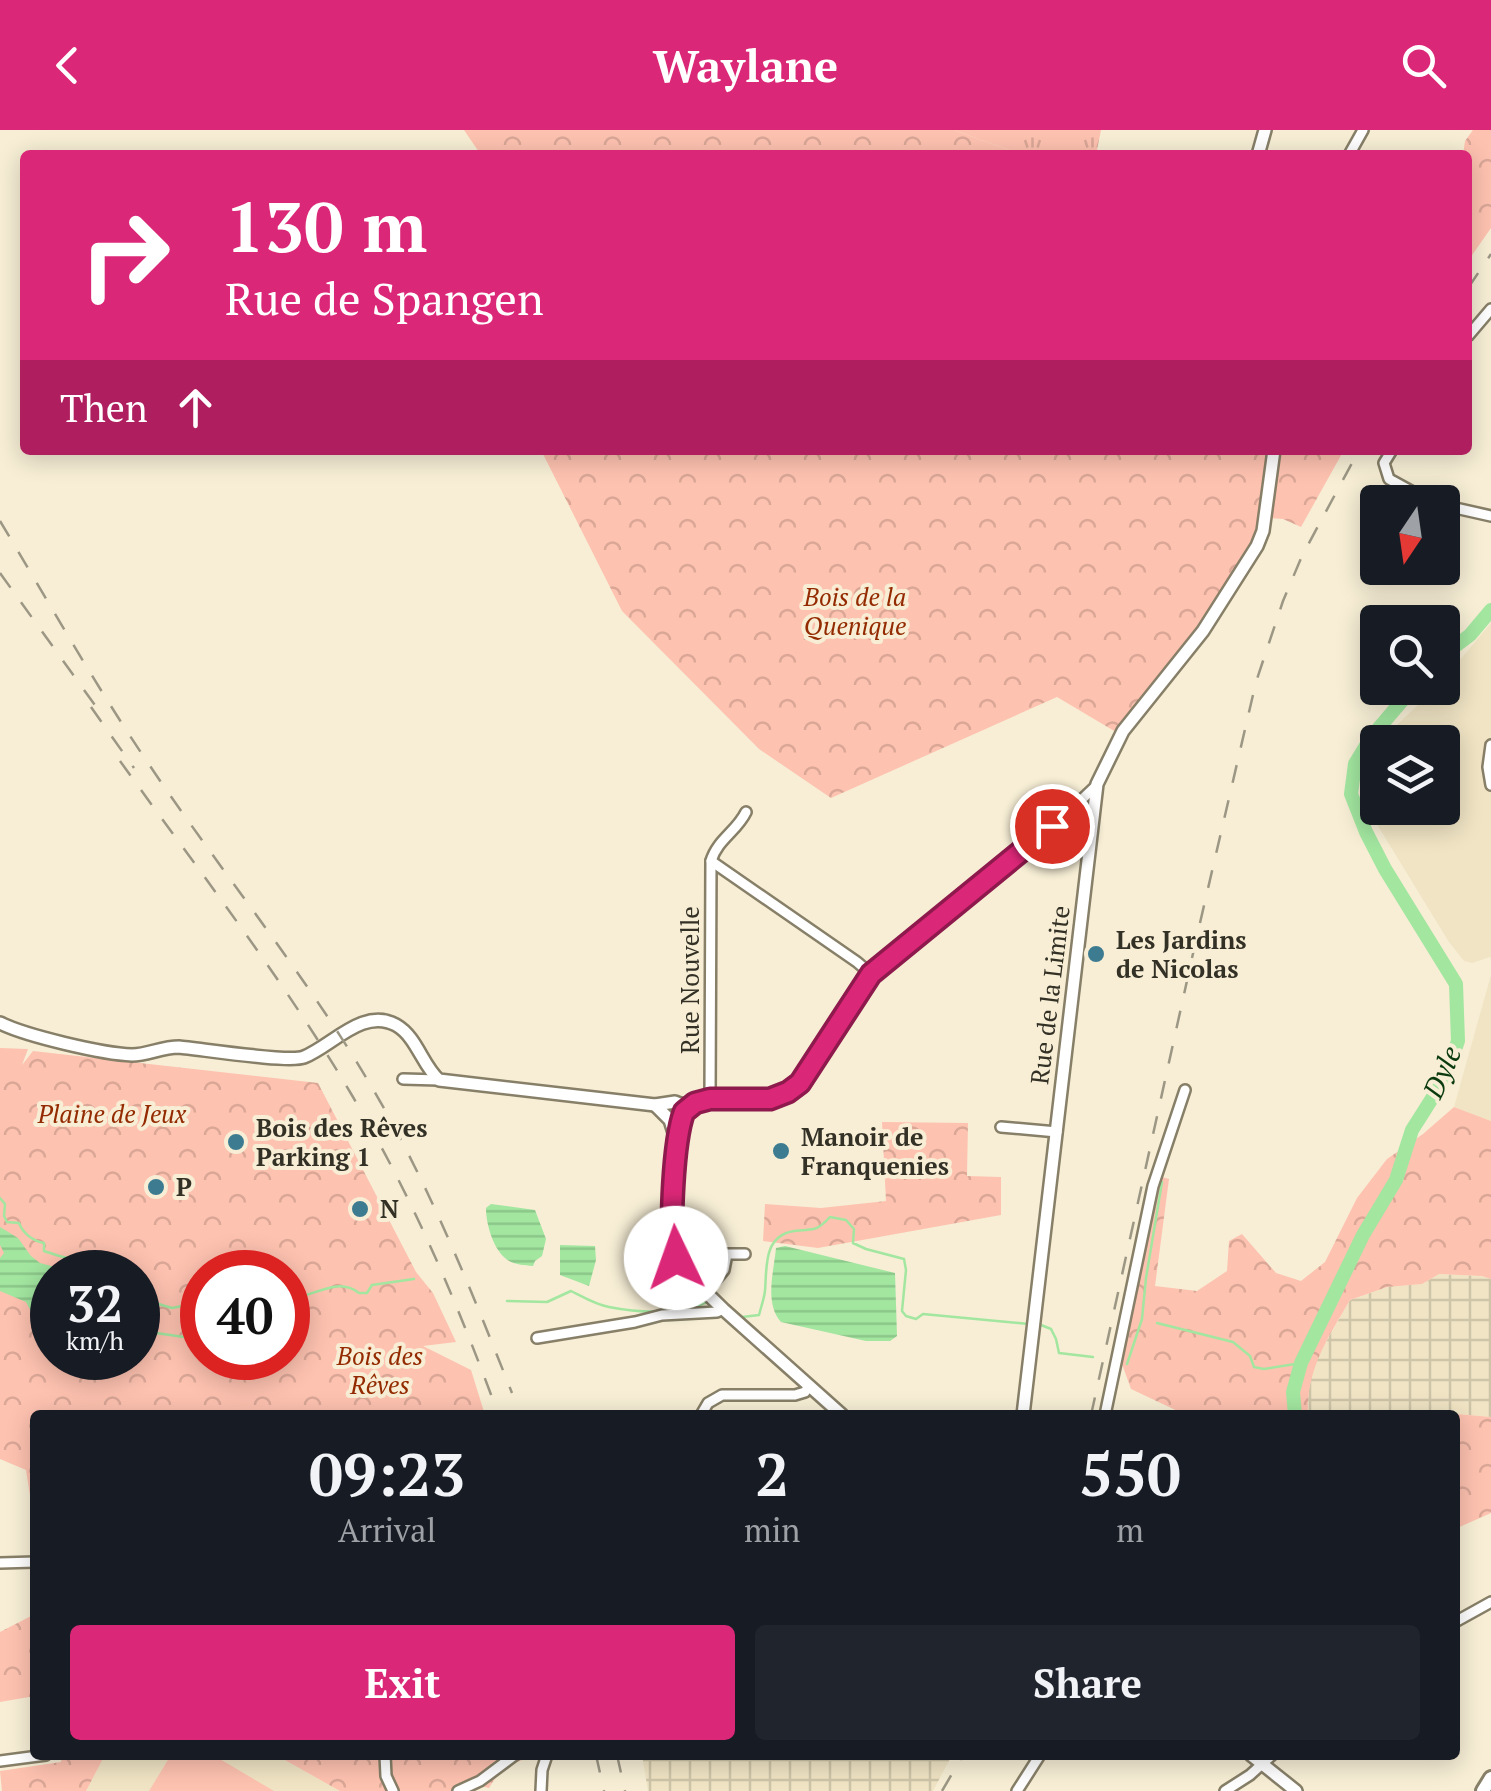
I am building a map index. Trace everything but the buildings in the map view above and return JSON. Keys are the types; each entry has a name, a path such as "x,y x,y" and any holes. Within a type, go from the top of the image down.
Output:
{"main road":[{"path":"1483,1791 1491,1778"}],"street":[{"path":"1472,331 1491,308"},
{"name":"Rue de la Limite","path":"1024,1410 1097,784 1123,731 1203,631 1257,546 1264,527 1273,455"},
{"path":"1389,455 1384,463 1389,479 1400,485"},
{"path":"1460,510 1491,516"},
{"path":"1491,745 1491,785"},
{"path":"404,1079 439,1080 672,1111 710,1099 770,1099 788,1092 800,1083 871,974 1078,804 1097,784"},
{"path":"1078,804 1094,807"},
{"path":"746,812 717,846 711,861 871,974"},
{"name":"Rue Nouvelle","path":"710,1099 711,861"},
{"path":"0,1023 117,1053 136,1055 179,1047 298,1059 375,1020 390,1022 406,1032 439,1080"},
{"path":"1106,1410 1152,1186 1185,1090"},
{"path":"672,1111 678,1146 672,1246 676,1258 706,1292 836,1410"},
{"path":"1001,1127 1057,1132"},
{"path":"706,1292 724,1270 727,1254 745,1254"},
{"path":"538,1338 662,1314 724,1309"},
{"path":"704,1410 722,1395 795,1395 809,1386"},
{"path":"0,1563 30,1562"},
{"path":"1460,1620 1489,1608"},
{"path":"0,1761 30,1757"},
{"path":"385,1760 386,1776 393,1791"},
{"path":"458,1791 480,1781 508,1760"},
{"path":"541,1791 545,1760"},
{"path":"1017,1791 1037,1760"},
{"path":"1225,1791 1266,1760"},
{"path":"1268,1760 1296,1791"}],"shaded area":[{"path":"1491,623 1491,959 1472,963 1464,961 1449,942 1378,825 1460,825 1460,725 1397,725 1418,705 1460,705 1460,660"},
{"path":"1491,975 1491,1121 1454,1107"},
{"path":"491,1204 535,1210 546,1239 542,1256 533,1266 512,1262 499,1251 487,1222 486,1208"},
{"path":"0,1227 18,1238 30,1255 30,1310 26,1302 0,1291 0,1258 4,1253"},
{"path":"560,1245 595,1246 596,1260 589,1286 560,1275"},
{"path":"785,1246 895,1273 897,1336 890,1341 866,1341 781,1322 773,1306 771,1286 776,1248"},
{"path":"1439,1274 1491,1279 1491,1417 1460,1414 1460,1410 1308,1410 1314,1363 1350,1300 1387,1287 1422,1284"},
{"path":"102,1760 285,1760 340,1791 86,1791"},
{"path":"643,1760 949,1760 933,1791 648,1791"}],"green space":[{"path":"464,130 954,130 1009,150 478,150"},
{"path":"954,130 1101,130 1097,150 1009,150"},
{"path":"1473,130 1491,130 1491,228 1472,255 1472,150 1464,150"},
{"name":"Bois de la Quenique","path":"544,455 1341,455 1301,527 1283,519 1259,517 1230,581 1121,735 1057,697 831,798 759,749 622,611"},
{"path":"0,1048 28,1049 22,1065 33,1051 318,1083 456,1342 423,1346 471,1370 483,1410 30,1410 30,1495 26,1470 0,1459"},
{"path":"1454,1107 1491,1121 1491,1279 1439,1274 1422,1284 1387,1287 1350,1300 1315,1368 1308,1410 1175,1410 1131,1389 1122,1364 1158,1176 1169,1179 1155,1286 1197,1291 1227,1271 1229,1241 1242,1234 1276,1273 1301,1281 1325,1262 1357,1198 1387,1159"},
{"path":"882,1122 968,1123 967,1176 1001,1177 1001,1215 818,1248 763,1241 765,1204 821,1208 886,1201"},
{"path":"1460,1414 1491,1417 1491,1513 1460,1527"},
{"path":"30,1617 30,1697 0,1702 0,1632"},
{"path":"102,1760 86,1791 2,1791 0,1771"},
{"path":"168,1760 221,1760 274,1791 149,1791"},
{"path":"285,1760 523,1760 504,1769 489,1788 477,1785 467,1791 340,1791"}],"waterway":[{"name":"Dyle","path":"1460,642 1491,610"},
{"name":"Dyle","path":"1295,1410 1293,1392 1301,1363 1363,1235 1396,1180 1412,1130 1445,1078 1458,1041 1456,984 1385,869 1351,794 1355,764 1398,705"},
{"path":"1127,1364 1142,1319 1162,1182"},
{"path":"0,1198 5,1204 7,1222 19,1223 29,1236 44,1243 44,1250"},
{"path":"724,1302 742,1317 759,1315 769,1254 777,1239 794,1231 817,1228 830,1217 846,1220 854,1229 853,1243 904,1259 902,1311 906,1316 916,1319 923,1314 1029,1324"},
{"path":"310,1293 342,1286 367,1293 372,1285 414,1279"},
{"path":"507,1301 547,1302 571,1291 599,1304 633,1311 672,1311 707,1302"},
{"path":"160,1304 180,1306"},
{"path":"1157,1323 1233,1342 1250,1356 1254,1367 1301,1363"},
{"path":"1041,1325 1051,1329 1059,1353 1093,1357"},
{"path":"160,1334 180,1336"}],"railway":[{"path":"1472,282 1491,254"},
{"path":"1092,1410 1256,682 1302,556 1356,455"},
{"path":"0,521 127,731 317,1001 370,1084 429,1197 512,1393"},
{"path":"0,573 102,715"},
{"path":"91,707 134,768"},
{"path":"120,761 270,968 353,1097 430,1245 493,1400"},
{"path":"597,1760 604,1791"},
{"path":"618,1760 625,1791"},
{"path":"942,1791 960,1760"}],"place":[{"name":"Les Jardins de Nicolas","path":"1096,954"},
{"name":"Bois des Rêves Parking 1","path":"236,1142"},
{"name":"Manoir de Franquenies","path":"781,1151"},
{"name":"P","path":"156,1187"},
{"name":"N","path":"360,1209"}],"route":[{"path":"676,1258 672,1232 684,1112 695,1103 710,1099 770,1099 800,1083 871,974 1052,826"}],"park label":[{"name":"Plaine de Jeux","path":"112,1114"},
{"name":"Bois des Rêves","path":"380,1370"}]}
